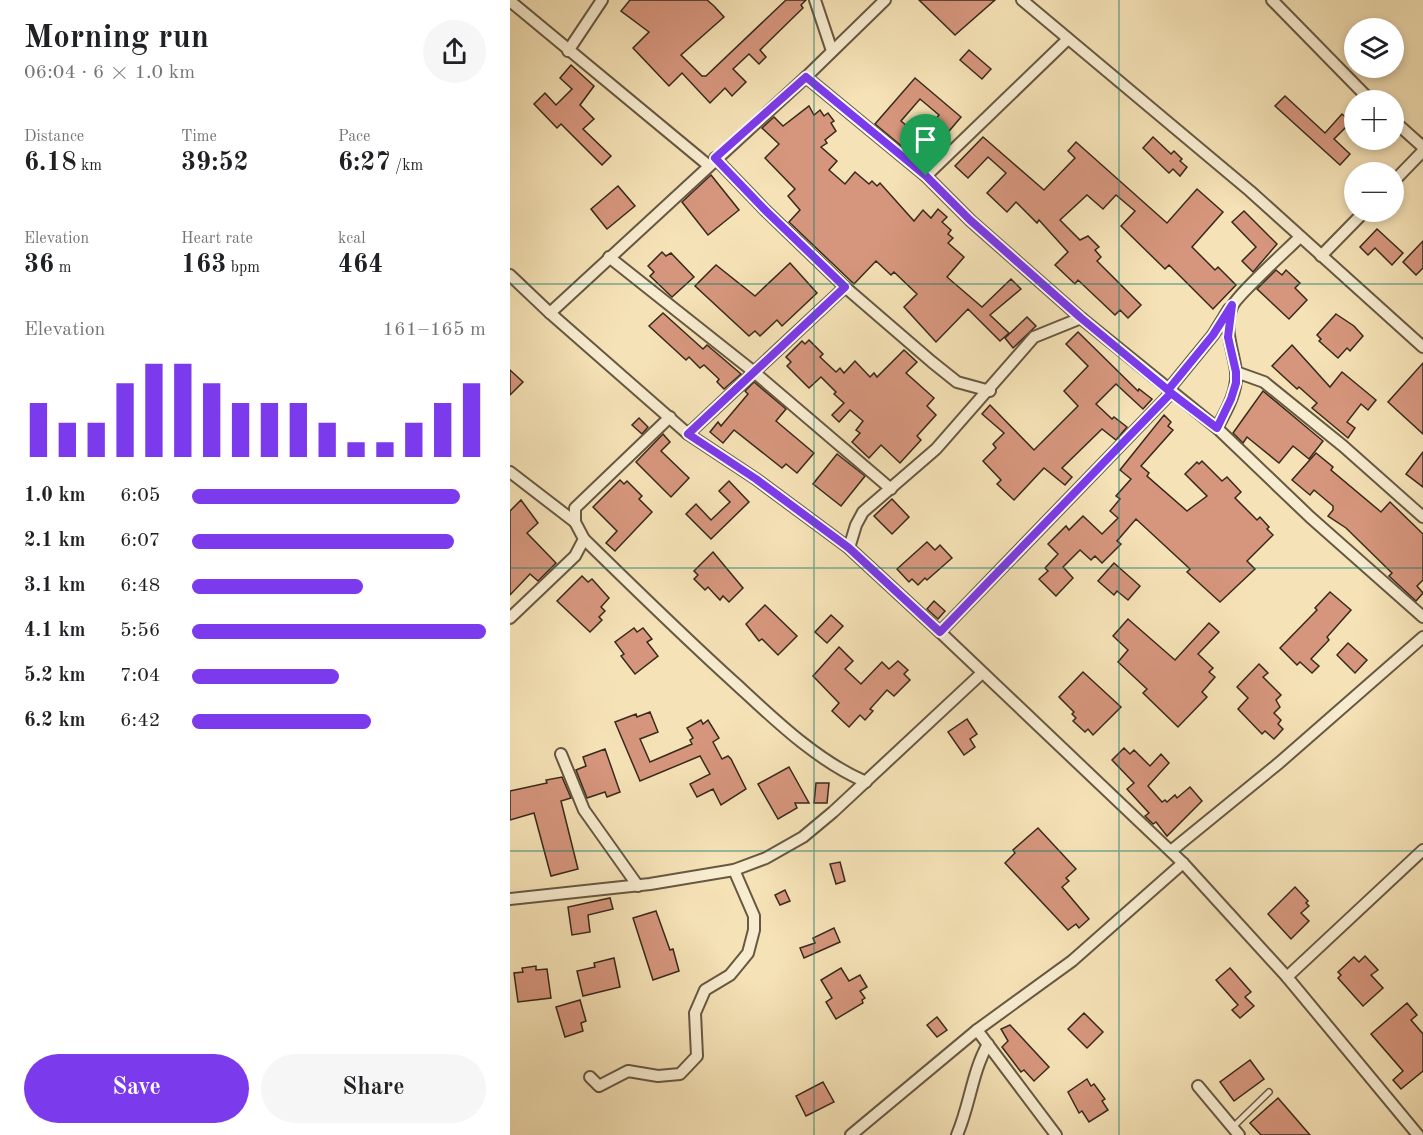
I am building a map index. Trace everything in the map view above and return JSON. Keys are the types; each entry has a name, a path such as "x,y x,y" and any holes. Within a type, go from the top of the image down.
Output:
{"street":[{"path":"568,51 602,0"},
{"path":"815,0 832,51"},
{"path":"550,313 711,161 806,77 885,0"},
{"path":"1022,0 1250,191 1423,347"},
{"path":"1272,0 1360,90"},
{"path":"512,5 711,161 845,287 957,382 990,391"},
{"path":"926,176 1068,39"},
{"path":"806,77 926,176 970,220 1081,318 1169,392 1217,428 1310,517 1423,617"},
{"path":"1404,131 1423,149 1404,170"},
{"path":"1321,256 1354,222"},
{"path":"940,632 1169,392 1213,335 1232,305 1300,237"},
{"path":"609,257 754,372 891,489"},
{"path":"510,274 550,313 688,434 756,479 849,548 1171,851 1287,977 1418,1135"},
{"path":"688,434 845,287"},
{"path":"1217,428 1231,399 1236,372 1228,337 1232,305"},
{"path":"849,548 856,525 863,512 936,449 990,391 1034,337 1081,318"},
{"path":"1236,372 1264,382 1423,517"},
{"path":"575,522 575,508 670,417"},
{"path":"510,472 575,522 584,539 671,625 753,700 844,773 866,782"},
{"path":"510,618 574,556 584,539"},
{"path":"1171,851 1279,763 1423,637"},
{"path":"510,899 638,886 735,870 766,858 803,837 866,782 982,673"},
{"path":"561,754 584,810 638,886"},
{"path":"1287,977 1423,850"},
{"path":"851,1135 977,1030 1071,961 1183,863"},
{"path":"590,1077 599,1086 628,1071 658,1076 680,1074 697,1056 695,1013 705,990 730,975 748,953 754,930 754,916 735,870"},
{"path":"977,1030 1056,1135"},
{"path":"957,1135 967,1111 978,1062 988,1044"},
{"path":"1198,1086 1236,1131"}],"lane":[{"path":"1236,1131 1269,1092"}],"building":[{"path":"630,0 707,0 714,6 724,17 681,55 702,76 706,76 786,0 806,0 801,5 803,8 760,50 766,57 759,64 749,54 733,69 746,82 732,96 725,88 710,103 682,73 669,86 633,48 649,32 621,11"},
{"path":"919,0 995,0 955,35"},
{"path":"969,50 991,69 982,79 960,60"},
{"path":"571,65 594,86 580,105 594,119 583,129 611,156 602,165 561,124 557,128 534,104 545,93 556,105 572,89 560,78"},
{"path":"915,78 961,117 922,163 875,124","holes":["920,99 939,115 920,137 901,121"]},
{"path":"1285,96 1325,133 1342,114 1344,129 1334,139 1350,154 1340,165 1275,106"},
{"path":"809,106 814,115 820,110 824,116 828,113 834,121 831,123 836,131 825,140 827,143 821,147 837,161 829,170 845,184 855,172 869,184 872,181 877,186 880,183 914,221 923,210 931,218 938,209 947,217 942,222 951,230 948,234 953,238 948,243 964,257 947,277 982,307 1011,279 1021,289 990,315 1009,333 1000,341 968,309 936,342 904,307 917,294 894,272 891,275 876,261 854,284 789,222 800,210 788,196 795,189 765,158 779,144 762,128 774,117 783,126"},
{"path":"983,137 1044,190 1075,158 1068,151 1076,142 1167,223 1197,189 1223,212 1192,247 1215,270 1218,267 1236,285 1213,309 1169,265 1165,269 1121,226 1135,211 1116,195 1103,209 1087,195 1060,220 1080,240 1088,236 1099,247 1095,250 1101,257 1097,261 1141,305 1128,318 1120,310 1115,315 1078,280 1075,284 1055,265 1068,252 1039,220 1037,223 1016,202 1007,212 987,193 1006,173 988,157 968,178 955,166"},
{"path":"1153,137 1171,154 1174,151 1182,159 1180,161 1187,167 1180,176 1173,169 1169,173 1143,148"},
{"path":"711,175 739,210 708,235 682,202"},
{"path":"618,186 635,206 607,229 591,209"},
{"path":"1244,211 1277,244 1253,272 1242,261 1256,247 1232,222"},
{"path":"1377,229 1403,253 1392,265 1375,248 1368,255 1360,247"},
{"path":"1423,241 1423,268 1416,275 1403,262"},
{"path":"662,252 666,256 671,253 694,277 672,297 650,276 654,272 648,266"},
{"path":"790,263 817,293 782,326 777,320 760,336 755,331 749,336 695,286 716,265 755,296"},
{"path":"1276,270 1282,275 1286,270 1300,283 1295,288 1307,300 1289,319 1257,289"},
{"path":"663,313 703,349 707,345 741,374 724,389 717,382 719,379 704,365 700,368 689,357 686,360 649,326"},
{"path":"1336,314 1354,326 1363,336 1350,351 1347,348 1338,358 1319,341 1321,339 1317,335"},
{"path":"1027,317 1036,326 1013,348 1005,338"},
{"path":"1078,332 1138,391 1139,389 1152,399 1143,409 1116,384 1096,404 1112,419 1114,417 1127,427 1116,440 1102,429 1062,468 1072,477 1065,485 1044,468 1014,500 997,484 1001,480 983,461 996,448 993,444 1004,433 982,414 990,405 1034,450 1078,406 1064,391 1088,366 1066,344"},
{"path":"809,340 823,354 820,357 836,372 840,368 844,373 855,361 870,377 874,373 877,377 904,350 917,362 906,373 934,398 927,406 936,415 917,436 921,440 900,463 881,445 869,458 852,442 860,433 856,430 863,421 850,410 839,422 832,415 844,403 834,394 836,392 821,377 809,388 787,366 791,362 786,357 802,341 805,344"},
{"path":"1292,345 1330,387 1342,372 1376,400 1368,410 1361,404 1347,422 1355,428 1348,438 1312,408 1317,403 1299,387 1297,389 1272,366"},
{"path":"1423,363 1423,434 1388,402"},
{"path":"510,370 523,382 510,395"},
{"path":"754,382 786,409 776,421 814,453 797,473 786,464 782,468 734,430 723,443 710,432 718,422 721,426 748,394 745,391"},
{"path":"1263,391 1323,441 1309,459 1293,446 1279,463 1247,437 1243,443 1233,433"},
{"path":"1164,415 1171,422 1168,426 1173,430 1141,466 1149,473 1147,476 1187,511 1207,496 1185,474 1197,462 1199,464 1202,461 1222,481 1227,477 1241,492 1235,498 1257,520 1260,517 1273,535 1247,561 1255,569 1220,602 1187,572 1190,569 1136,519 1117,541 1121,544 1102,563 1095,556 1091,560 1080,550 1063,567 1073,578 1056,596 1039,579 1048,571 1045,568 1058,554 1048,544 1066,526 1069,530 1083,516 1102,534 1118,518 1110,511 1120,499 1116,496 1131,479 1120,470"},
{"path":"639,418 648,427 642,434 632,425"},
{"path":"663,434 670,442 661,451 689,478 671,497 636,462"},
{"path":"1423,452 1423,487 1406,474"},
{"path":"1316,453 1333,467 1331,470 1381,512 1390,502 1423,534 1423,580 1417,586 1423,593 1416,601 1389,576 1392,573 1346,528 1328,516 1333,506 1314,490 1310,495 1292,480"},
{"path":"837,454 865,476 841,506 813,484"},
{"path":"620,480 624,484 627,481 642,496 639,499 652,512 615,551 606,543 617,531 593,507"},
{"path":"729,481 749,502 711,539 686,514 696,504 711,520 730,502 719,491"},
{"path":"892,499 909,517 892,534 874,516"},
{"path":"521,500 538,523 527,533 556,563 538,581 530,574 510,595 510,511"},
{"path":"927,542 935,550 940,545 952,558 918,585 912,579 909,582 897,569"},
{"path":"713,552 743,588 729,602 723,596 720,600 708,587 705,590 694,579 698,575 694,571"},
{"path":"1114,563 1140,586 1128,600 1117,591 1114,595 1098,581"},
{"path":"582,576 588,582 592,579 609,598 601,607 605,611 599,617 602,620 590,632 557,601"},
{"path":"1330,592 1351,610 1327,637 1329,640 1311,659 1319,666 1312,673 1300,662 1297,665 1280,648 1317,610 1315,608"},
{"path":"934,601 945,611 938,619 927,609"},
{"path":"765,605 797,636 778,655 762,639 759,641 746,624"},
{"path":"831,615 843,626 827,643 815,632"},
{"path":"1128,619 1175,660 1209,623 1219,632 1198,654 1213,668 1209,672 1215,677 1202,692 1207,697 1178,727 1143,693 1147,689 1118,662 1128,650 1113,636"},
{"path":"634,628 637,632 643,628 652,639 647,642 658,656 635,674 621,656 624,654 615,642"},
{"path":"1348,643 1367,660 1355,673 1337,655"},
{"path":"839,647 853,661 845,669 861,684 882,662 889,669 898,661 908,670 904,674 910,680 894,696 887,690 870,709 873,711 865,720 860,715 849,727 832,711 839,703 813,676"},
{"path":"1259,664 1268,673 1263,677 1281,695 1276,700 1280,707 1274,713 1281,720 1278,724 1283,729 1274,739 1265,731 1262,734 1238,709 1248,698 1237,687"},
{"path":"1083,672 1121,707 1093,735 1088,729 1085,732 1073,721 1076,718 1072,714 1074,712 1059,697"},
{"path":"650,712 658,732 640,739 650,762 692,744 690,740 693,738 687,728 701,720 703,724 708,720 719,738 713,742 722,759 728,756 731,759 746,789 721,805 713,789 697,797 690,784 710,774 700,756 640,781 615,722 636,714 637,717"},
{"path":"967,719 977,734 970,739 975,747 964,755 948,732"},
{"path":"1124,748 1130,754 1134,750 1150,766 1161,754 1169,763 1148,786 1162,802 1165,800 1167,802 1175,795 1177,798 1190,787 1202,801 1167,836 1156,822 1153,824 1145,816 1149,813 1127,789 1134,783 1112,760"},
{"path":"605,749 620,792 607,797 605,792 587,798 576,770 586,766 583,757"},
{"path":"789,767 809,803 795,803 797,808 778,819 758,784"},
{"path":"562,777 571,798 561,801 578,869 551,876 534,813 510,820 510,791 547,783 546,780"},
{"path":"816,783 829,783 827,803 814,803"},
{"path":"1038,828 1076,869 1066,878 1069,881 1062,887 1089,919 1079,928 1076,924 1068,930 1005,863 1015,853 1013,850"},
{"path":"840,862 845,881 836,884 830,864"},
{"path":"1295,887 1308,901 1306,903 1309,906 1301,913 1309,921 1291,939 1268,914"},
{"path":"785,890 790,901 780,905 775,895"},
{"path":"610,898 613,909 588,915 590,932 572,935 568,907"},
{"path":"656,911 670,950 673,949 679,971 653,980 633,918"},
{"path":"834,928 840,942 804,958 800,948 815,943 813,938"},
{"path":"1365,956 1378,970 1371,975 1383,988 1363,1006 1338,978 1341,975 1338,972 1354,957 1359,962"},
{"path":"614,958 620,987 583,996 577,971 595,967 594,963"},
{"path":"536,966 536,970 547,969 551,998 518,1002 514,973 523,972 522,968"},
{"path":"841,968 849,981 860,975 867,987 860,991 865,998 862,1000 863,1003 836,1019 826,1002 832,998 821,980"},
{"path":"1230,968 1251,992 1245,997 1254,1006 1240,1018 1232,1010 1238,1005 1216,980"},
{"path":"580,1000 586,1021 581,1023 583,1031 565,1037 556,1007"},
{"path":"1407,1003 1417,1015 1411,1020 1423,1034 1423,1071 1401,1089 1393,1080 1403,1071 1371,1034"},
{"path":"1084,1013 1103,1032 1087,1048 1068,1029"},
{"path":"937,1017 947,1030 937,1037 927,1025"},
{"path":"1010,1025 1049,1067 1034,1081 1024,1070 1021,1072 1002,1047 1008,1041 1001,1029"},
{"path":"1250,1060 1264,1079 1234,1101 1220,1082"},
{"path":"1087,1079 1091,1086 1094,1084 1105,1099 1102,1101 1108,1110 1089,1122 1082,1111 1079,1113 1068,1092"},
{"path":"823,1082 834,1102 806,1116 796,1096"},
{"path":"1278,1098 1310,1135 1261,1135 1250,1123"}],"route":[{"path":"806,77 926,176 970,220 1081,318 1168,390 1213,335 1232,305 1228,337 1236,372 1236,383 1231,399 1217,428 1171,393 940,632 849,548 756,479 688,434 845,287 715,158 806,77"}]}
